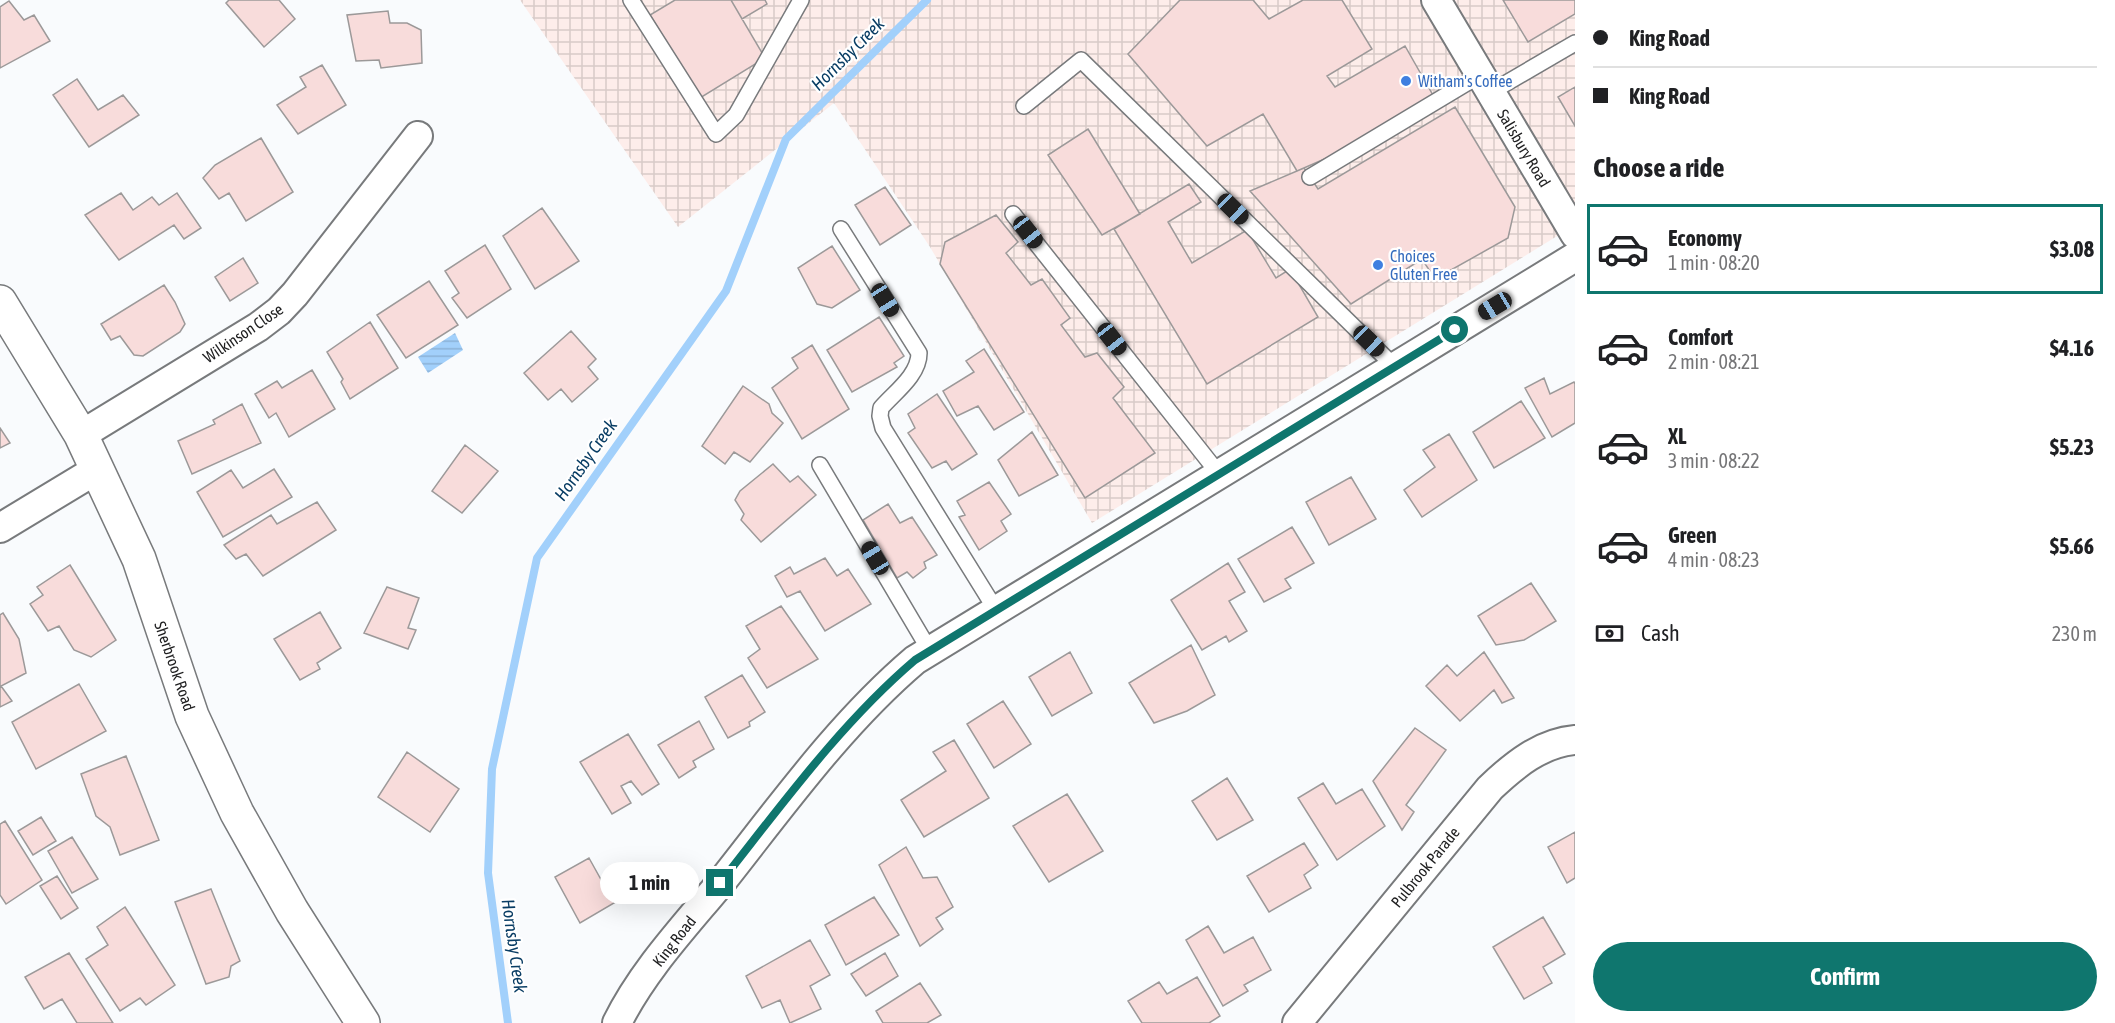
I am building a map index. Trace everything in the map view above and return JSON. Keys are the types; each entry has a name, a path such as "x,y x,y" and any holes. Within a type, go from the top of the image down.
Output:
{"main road":[{"name":"Sherbrook Road","path":"0,302 81,435 139,559 192,716 237,813 291,911 363,1023"}],"street":[{"name":"Salisbury Road","path":"1436,0 1575,234"},
{"name":"Wilkinson Close","path":"81,435 258,327 279,311 295,294 418,136"},
{"name":"King Road","path":"617,1023 637,988 855,717 915,660 1575,257"},
{"path":"0,528 96,470"},
{"name":"Pulbrook Parade","path":"1297,1023 1490,788 1511,768 1537,752 1562,741 1575,740"}],"lane":[{"path":"631,0 716,134 736,115 801,0"},
{"path":"1310,177 1486,83 1575,43"},
{"path":"1024,106 1081,60 1395,367"},
{"path":"1013,214 1219,474"},
{"path":"841,229 919,353 919,362 915,371 881,408 883,428 996,610"},
{"path":"820,465 930,651"}],"shaded area":[{"path":"520,0 1575,0 1575,225 1092,523 930,247 834,103 678,227"}],"water":[{"path":"455,333 463,350 428,373 418,357"}],"building":[{"path":"229,0 279,0 295,19 264,47 226,3"},
{"path":"675,0 731,0 765,58 700,98 650,15"},
{"path":"731,0 765,0 767,4 742,19"},
{"path":"1180,0 1253,0 1269,19 1303,0 1342,0 1372,49 1327,76 1335,87 1405,46 1434,97 1343,151 1297,171 1263,114 1207,146 1128,54"},
{"path":"1503,0 1575,0 1575,14 1528,42"},
{"path":"9,1 24,20 34,15 50,41 0,68 0,7"},
{"path":"388,11 390,23 407,23 421,30 422,63 381,68 379,60 356,61 347,15"},
{"path":"322,65 346,105 298,134 277,105 306,87 300,77"},
{"path":"77,79 98,110 123,95 139,115 89,147 53,95"},
{"path":"1575,87 1575,126 1558,97"},
{"path":"1455,107 1515,207 1508,238 1435,279 1422,259 1351,304 1250,191 1304,168 1318,189"},
{"path":"1088,129 1140,214 1102,235 1048,155"},
{"path":"261,138 293,192 246,221 229,193 219,199 203,178 215,165"},
{"path":"1189,184 1201,202 1168,222 1192,263 1247,230 1276,278 1290,269 1318,317 1207,384 1114,229"},
{"path":"885,187 911,225 880,245 855,205"},
{"path":"121,193 133,210 152,197 159,205 177,193 201,228 184,239 174,225 119,260 85,215"},
{"path":"542,208 579,261 535,289 503,236"},
{"path":"996,215 1018,242 1006,253 1031,285 1042,279 1070,318 1061,325 1085,357 1097,353 1124,387 1113,398 1155,453 1085,498 940,264 945,242"},
{"path":"485,245 511,289 467,318 452,298 459,293 445,271"},
{"path":"832,246 860,290 832,308 817,304 798,268"},
{"path":"243,258 258,283 230,301 215,277"},
{"path":"429,281 458,325 406,358 377,315"},
{"path":"164,285 185,324 180,332 143,356 134,355 120,336 111,340 101,324"},
{"path":"879,317 904,356 894,363 897,367 852,392 827,350"},
{"path":"370,322 398,368 350,399 341,382 343,379 327,352"},
{"path":"571,331 596,359 588,367 598,379 572,402 561,389 548,400 524,373"},
{"path":"812,345 849,409 802,439 772,388 798,368 792,358"},
{"path":"984,349 1024,412 994,430 978,406 957,416 943,391 974,372 966,361"},
{"path":"312,370 335,409 289,437 276,413 269,418 255,394 277,381 282,388"},
{"path":"1544,378 1550,394 1574,382 1575,384 1575,423 1552,437 1525,388"},
{"path":"743,386 769,404 772,413 783,423 750,462 734,452 725,464 702,446"},
{"path":"937,394 977,454 952,470 946,461 932,468 908,433 915,428 908,414"},
{"path":"1521,401 1545,438 1494,468 1473,432"},
{"path":"242,404 261,443 192,474 178,441 215,424 213,420"},
{"path":"0,428 10,443 0,448"},
{"path":"1032,432 1058,475 1019,496 998,460"},
{"path":"1449,434 1477,480 1422,517 1404,490 1435,467 1423,450"},
{"path":"465,445 498,471 462,513 432,491"},
{"path":"773,464 790,482 798,476 816,495 761,542 741,520 744,514 735,500 740,491"},
{"path":"274,469 292,497 223,537 197,492 231,470 243,488"},
{"path":"1351,477 1376,519 1329,545 1306,502"},
{"path":"989,482 1011,514 1001,521 1007,531 979,550 959,517 965,515 957,501"},
{"path":"317,502 336,530 263,576 246,554 236,559 224,545 271,515 277,524"},
{"path":"888,504 900,523 912,517 937,555 924,562 926,568 913,578 907,572 897,578 863,520"},
{"path":"1292,527 1314,563 1285,579 1291,588 1264,602 1238,559"},
{"path":"825,558 837,576 848,569 871,604 825,631 800,591 787,597 775,576 790,567 794,574"},
{"path":"1228,563 1245,592 1229,601 1247,631 1229,642 1226,636 1202,650 1171,600"},
{"path":"70,565 116,640 91,657 74,650 59,626 48,631 30,604 43,595 37,587"},
{"path":"1531,583 1556,621 1524,640 1496,645 1478,616"},
{"path":"387,587 419,598 408,628 416,630 408,649 364,633"},
{"path":"781,606 818,659 767,688 748,658 760,649 746,626"},
{"path":"320,612 341,648 317,663 320,669 300,680 274,639"},
{"path":"3,613 19,639 26,673 1,686 12,701 0,707 0,615"},
{"path":"1191,645 1215,695 1187,711 1154,723 1129,683"},
{"path":"1070,652 1092,693 1052,716 1029,677"},
{"path":"1484,652 1514,698 1502,703 1494,690 1460,721 1426,686 1447,665 1457,676"},
{"path":"742,675 765,712 749,722 750,726 728,738 705,697"},
{"path":"79,684 106,731 36,769 12,722"},
{"path":"1003,701 1031,744 994,768 967,724"},
{"path":"699,721 714,749 693,761 696,767 679,778 658,745"},
{"path":"1415,728 1446,750 1406,805 1414,812 1402,830 1373,781"},
{"path":"628,734 659,784 642,795 631,781 621,786 631,803 612,814 580,762"},
{"path":"954,740 989,798 924,837 901,800 946,771 933,752"},
{"path":"407,752 459,789 430,832 378,797"},
{"path":"126,756 159,840 120,855 110,827 96,816 81,774"},
{"path":"1227,778 1253,820 1217,840 1192,801"},
{"path":"1323,783 1336,804 1362,789 1385,826 1337,860 1298,798"},
{"path":"1067,794 1103,851 1049,882 1013,826"},
{"path":"41,817 56,841 33,855 18,831"},
{"path":"5,821 42,880 6,904 0,895 0,824"},
{"path":"1575,832 1575,878 1567,883 1548,847"},
{"path":"72,837 98,879 72,893 48,851"},
{"path":"1304,843 1318,865 1304,875 1311,888 1269,912 1247,876"},
{"path":"906,847 923,878 937,877 953,907 936,918 943,929 920,946 879,865"},
{"path":"589,858 614,903 580,923 555,877"},
{"path":"57,876 78,908 61,919 40,886"},
{"path":"211,889 240,961 231,966 229,977 206,984 175,902"},
{"path":"874,897 899,935 846,965 825,925"},
{"path":"125,907 175,985 146,1005 140,998 120,1011 86,959 108,945 97,927"},
{"path":"1543,917 1565,954 1543,967 1552,983 1524,999 1493,947"},
{"path":"1208,926 1224,953 1253,937 1271,970 1244,985 1248,991 1223,1006 1186,940"},
{"path":"810,940 830,975 810,986 821,1009 790,1023 780,1000 762,1008 746,976"},
{"path":"69,953 113,1023 77,1023 62,999 44,1009 25,977"},
{"path":"885,953 898,976 866,996 851,974"},
{"path":"1197,977 1220,1016 1209,1023 1142,1023 1128,1001 1159,982 1167,994"},
{"path":"920,983 941,1015 927,1023 883,1023 876,1011"}],"waterway":[{"name":"Hornsby Creek","path":"508,1023 488,873 492,769 537,558 726,291 786,139 927,0"}],"place":[{"name":"Witham's Coffee","path":"1406,81"},
{"name":"Choices Gluten Free","path":"1378,265"}],"route":[{"path":"720,883 855,717 915,660 1455,330"}]}
